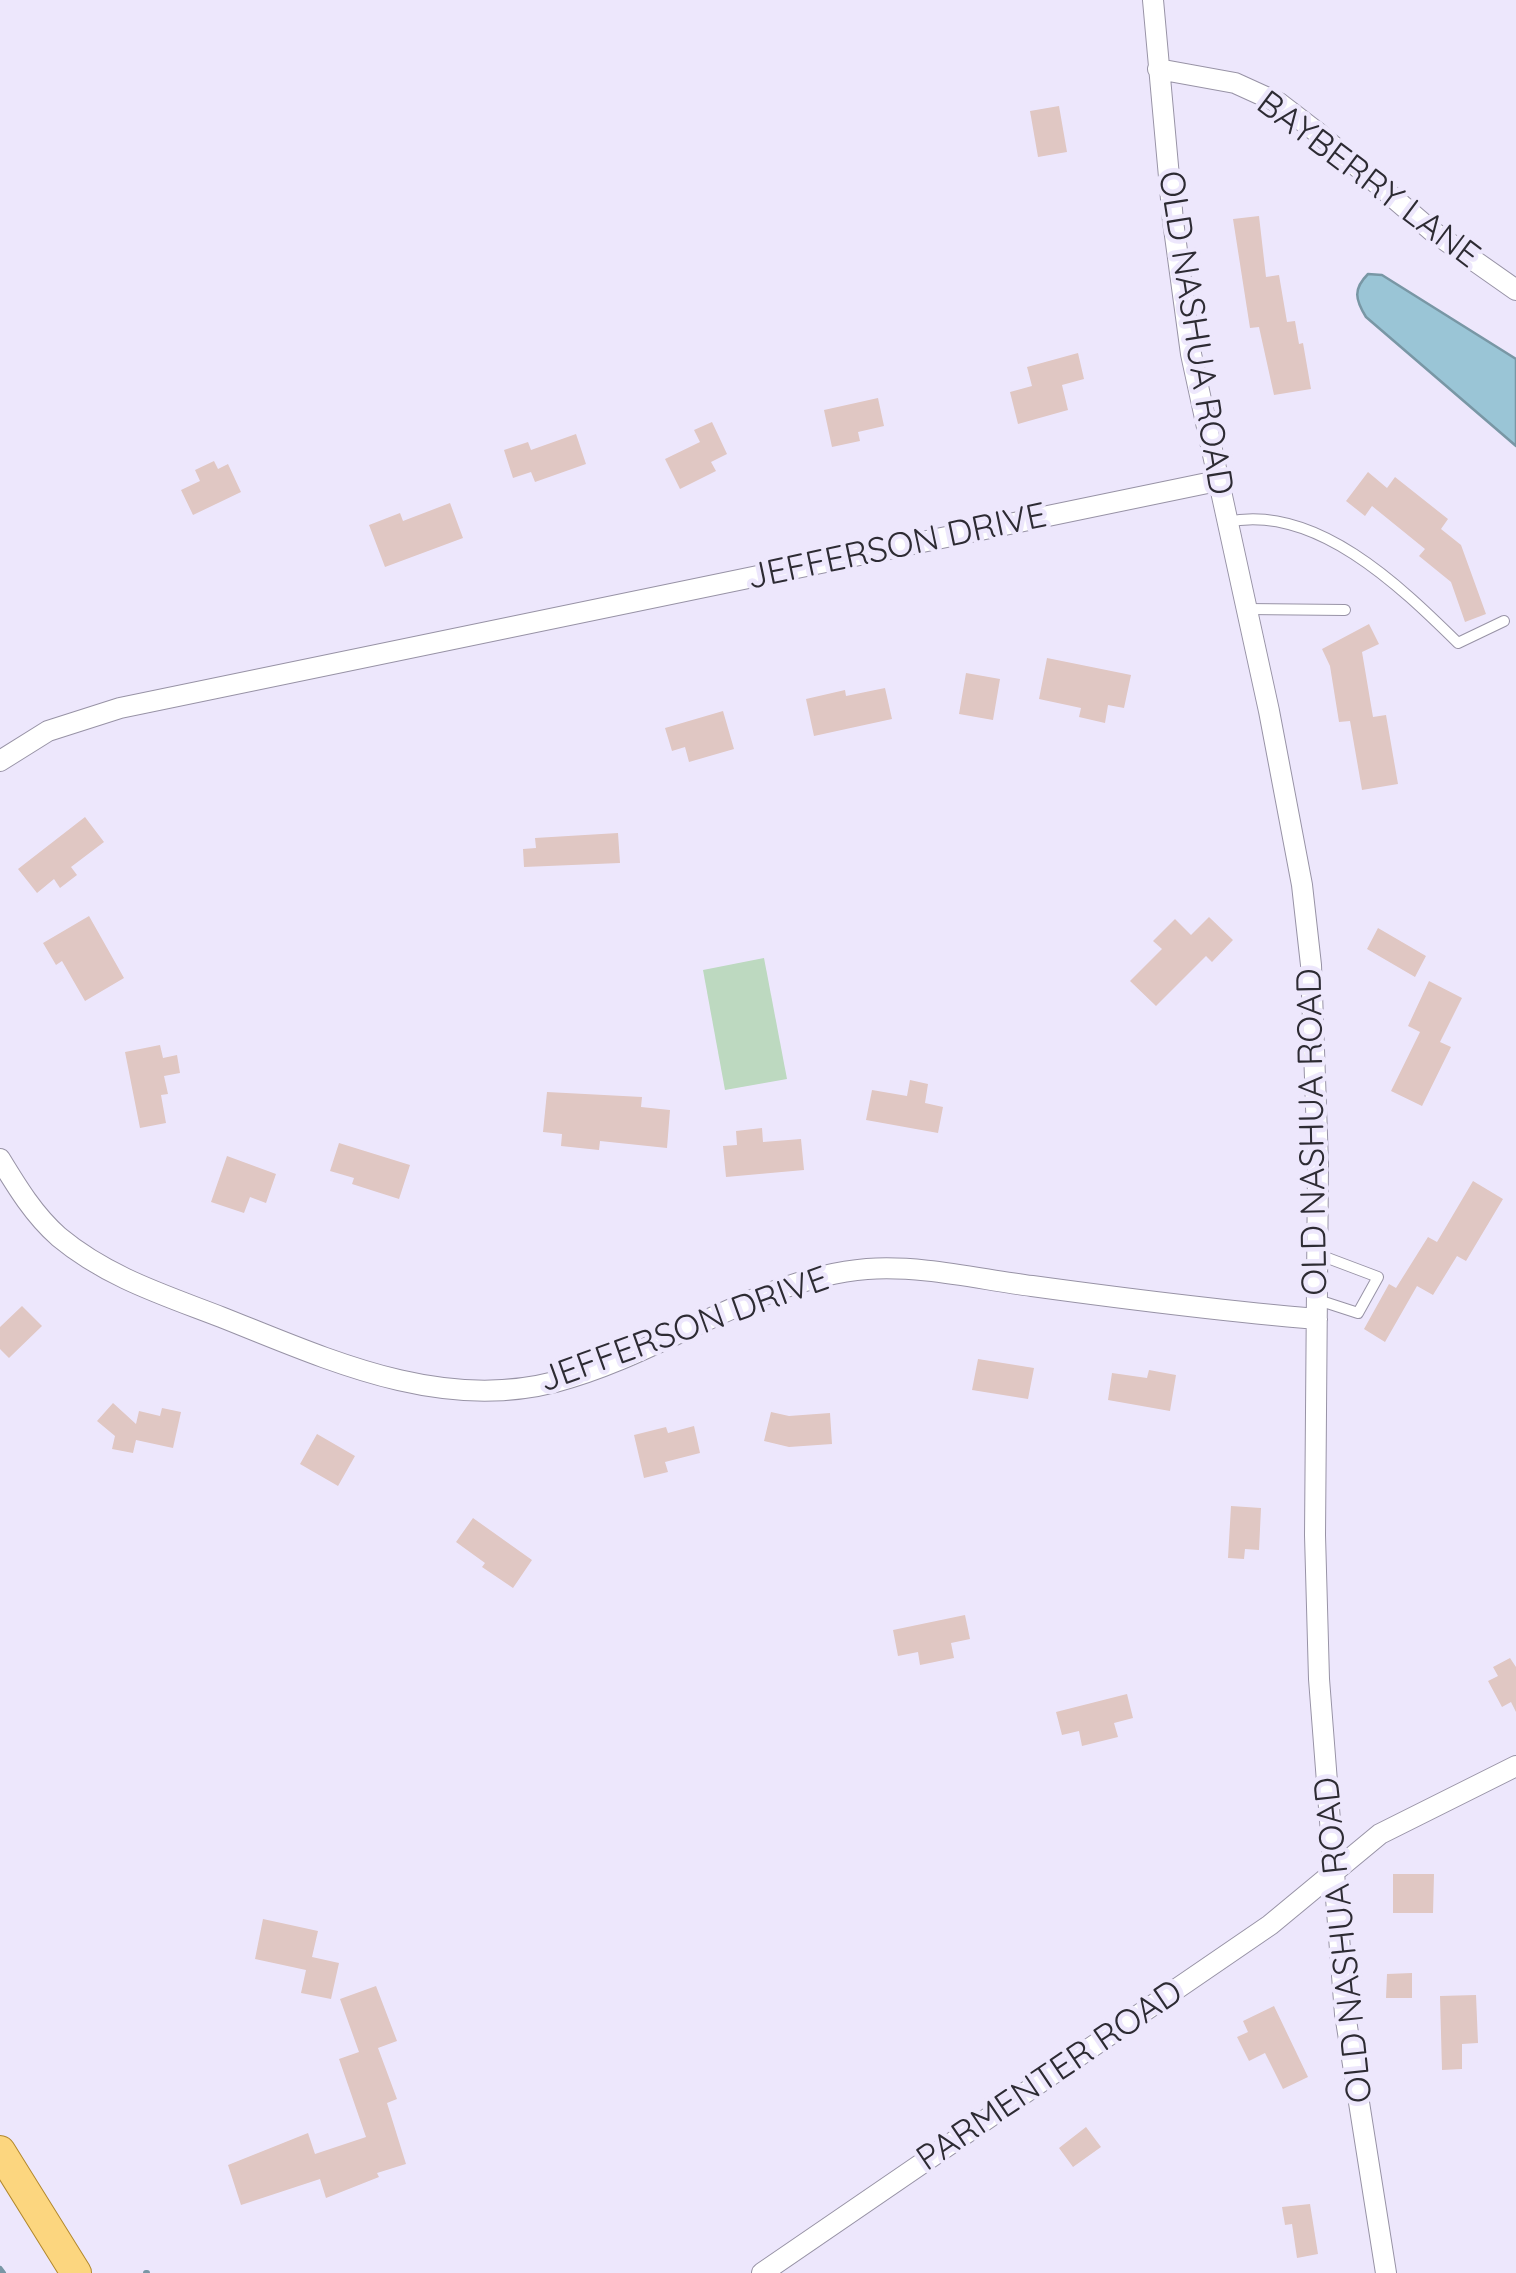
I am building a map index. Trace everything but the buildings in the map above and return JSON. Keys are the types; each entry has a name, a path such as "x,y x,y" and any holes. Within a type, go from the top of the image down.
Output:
{"main road":[{"path":"0,2151 76,2273"}],"street":[{"name":"OLD NASHUA ROAD","path":"1153,0 1181,288 1217,481 1295,846 1309,949 1316,1066 1315,1605 1346,2014 1386,2273"},
{"name":"BAYBERRY LANE","path":"1158,69 1235,83 1279,104 1432,231 1516,290"},
{"name":"JEFFERSON DRIVE","path":"0,761 48,732 120,708 1217,481"},
{"name":"JEFFERSON DRIVE","path":"0,1159 26,1200 50,1228 122,1279 329,1359 434,1388 511,1391 561,1381 796,1284 869,1269 919,1271 1216,1311 1317,1310"},
{"name":"PARMENTER ROAD","path":"762,2273 1255,1936 1380,1834 1516,1766"}],"lane":[{"path":"1226,522 1252,517 1313,530 1400,585 1458,643 1504,621"},
{"path":"1246,609 1345,610"},
{"path":"1317,1254 1378,1276 1358,1313 1317,1310"}],"green space":[{"path":"764,958 787,1079 725,1090 703,970"}],"water":[{"path":"1368,274 1382,275 1516,359 1516,446 1366,317 1357,294"}],"waterway":[{"path":"0,2269 3,2273"}]}
